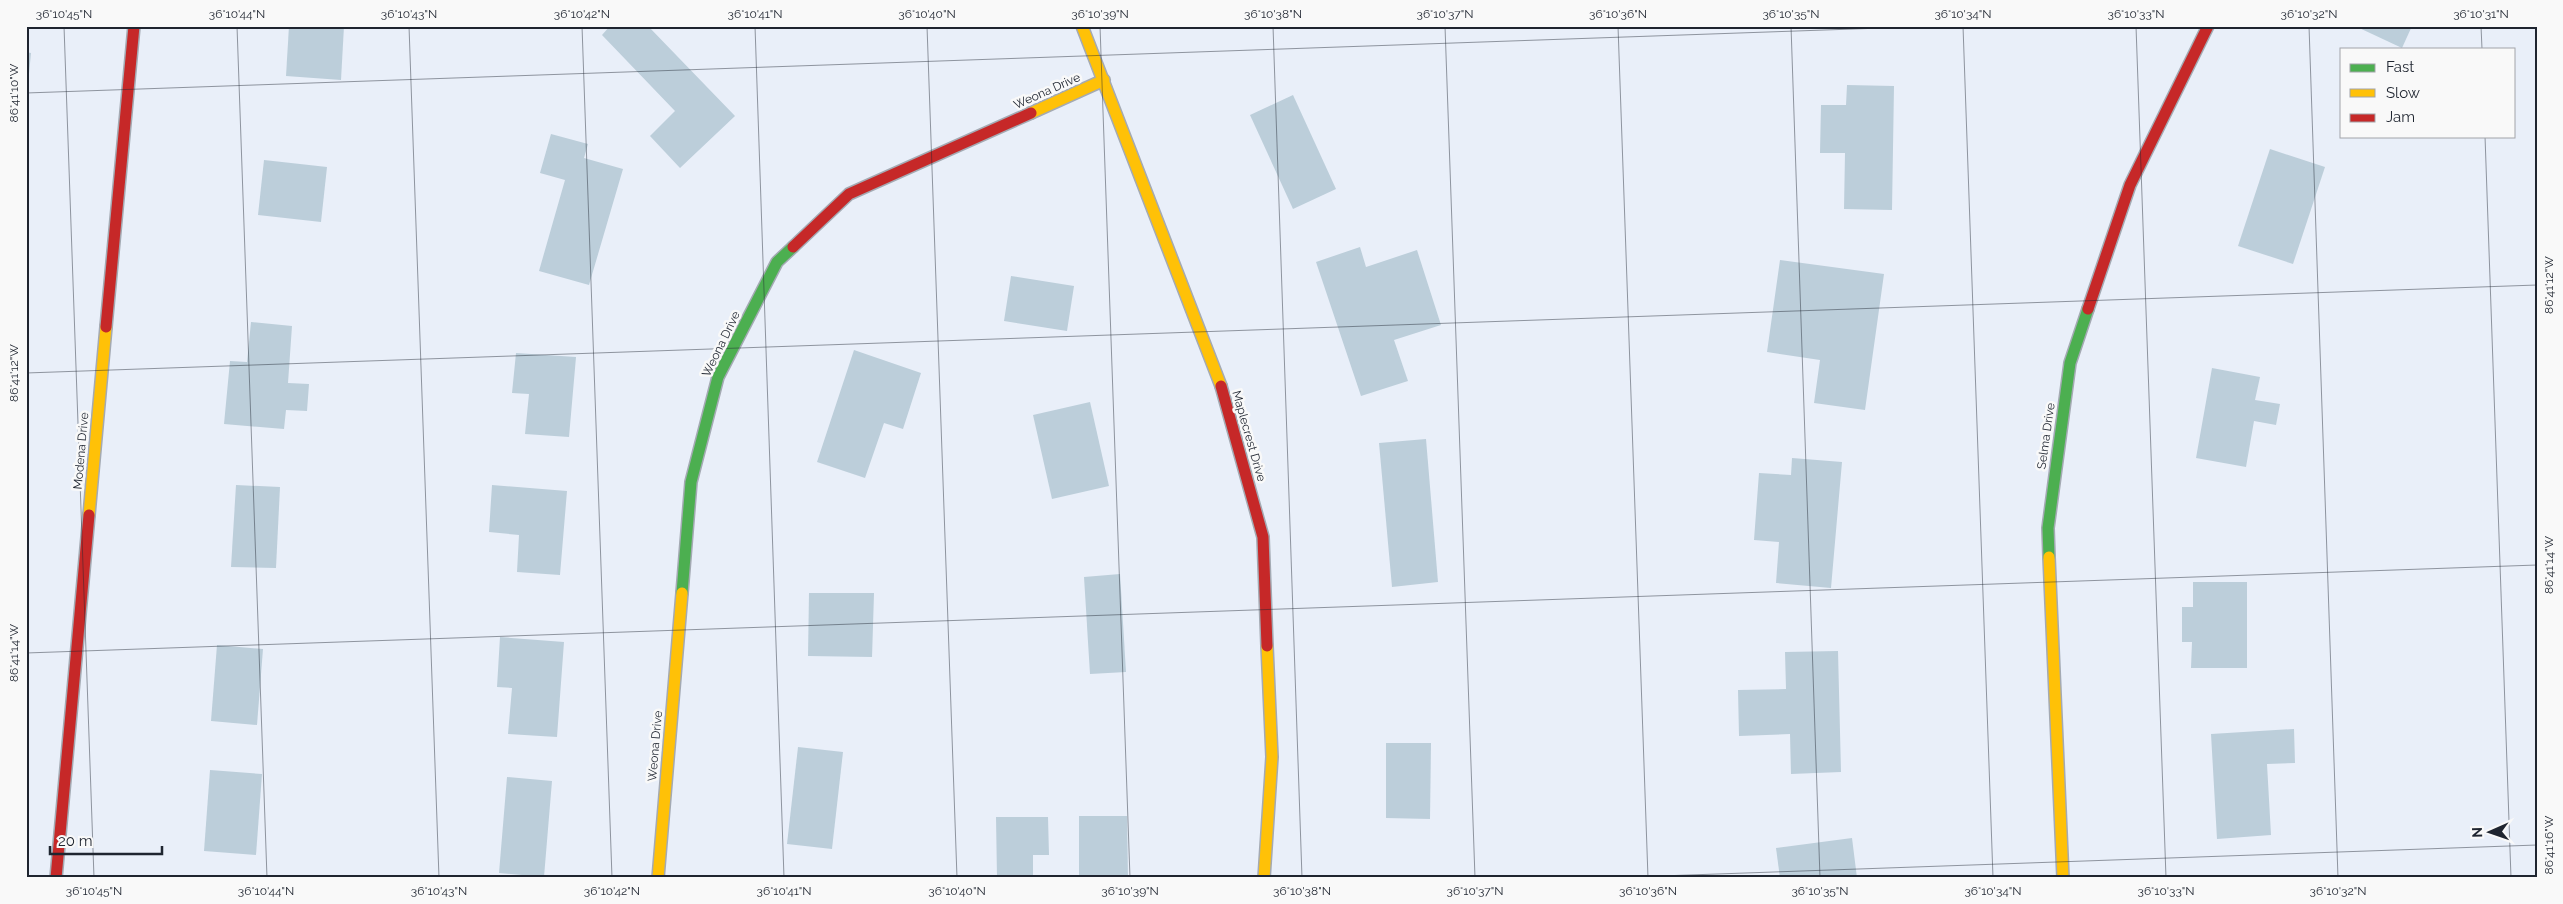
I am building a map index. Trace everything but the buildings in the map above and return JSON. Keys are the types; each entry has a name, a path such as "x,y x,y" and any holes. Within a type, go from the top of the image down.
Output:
{"street":[{"name":"Modena Drive","path":"56,878 134,26"},
{"name":"Maplecrest Drive","path":"1082,26 1216,373 1263,537 1272,757 1264,878"},
{"name":"Selma Drive","path":"2063,878 2048,528 2070,363 2130,185 2208,26"},
{"name":"Weona Drive","path":"658,878 691,482 718,377 777,262 849,194 1104,80"}],"traffic: fast":[{"path":"682,593 691,482 718,377 777,262 793,247"},
{"path":"2049,557 2048,528 2070,363 2088,309"}],"traffic: slow":[{"path":"1082,26 1221,386"},
{"path":"1031,113 1104,80"},
{"path":"89,515 106,327"},
{"path":"2049,557 2063,878"},
{"path":"658,878 682,593"},
{"path":"1264,878 1272,757 1267,646"}],"traffic: jam":[{"path":"106,327 134,26"},
{"path":"2088,309 2130,185 2208,26"},
{"path":"793,247 849,194 1031,113"},
{"path":"1221,386 1263,537 1267,646"},
{"path":"56,878 89,515"}]}
